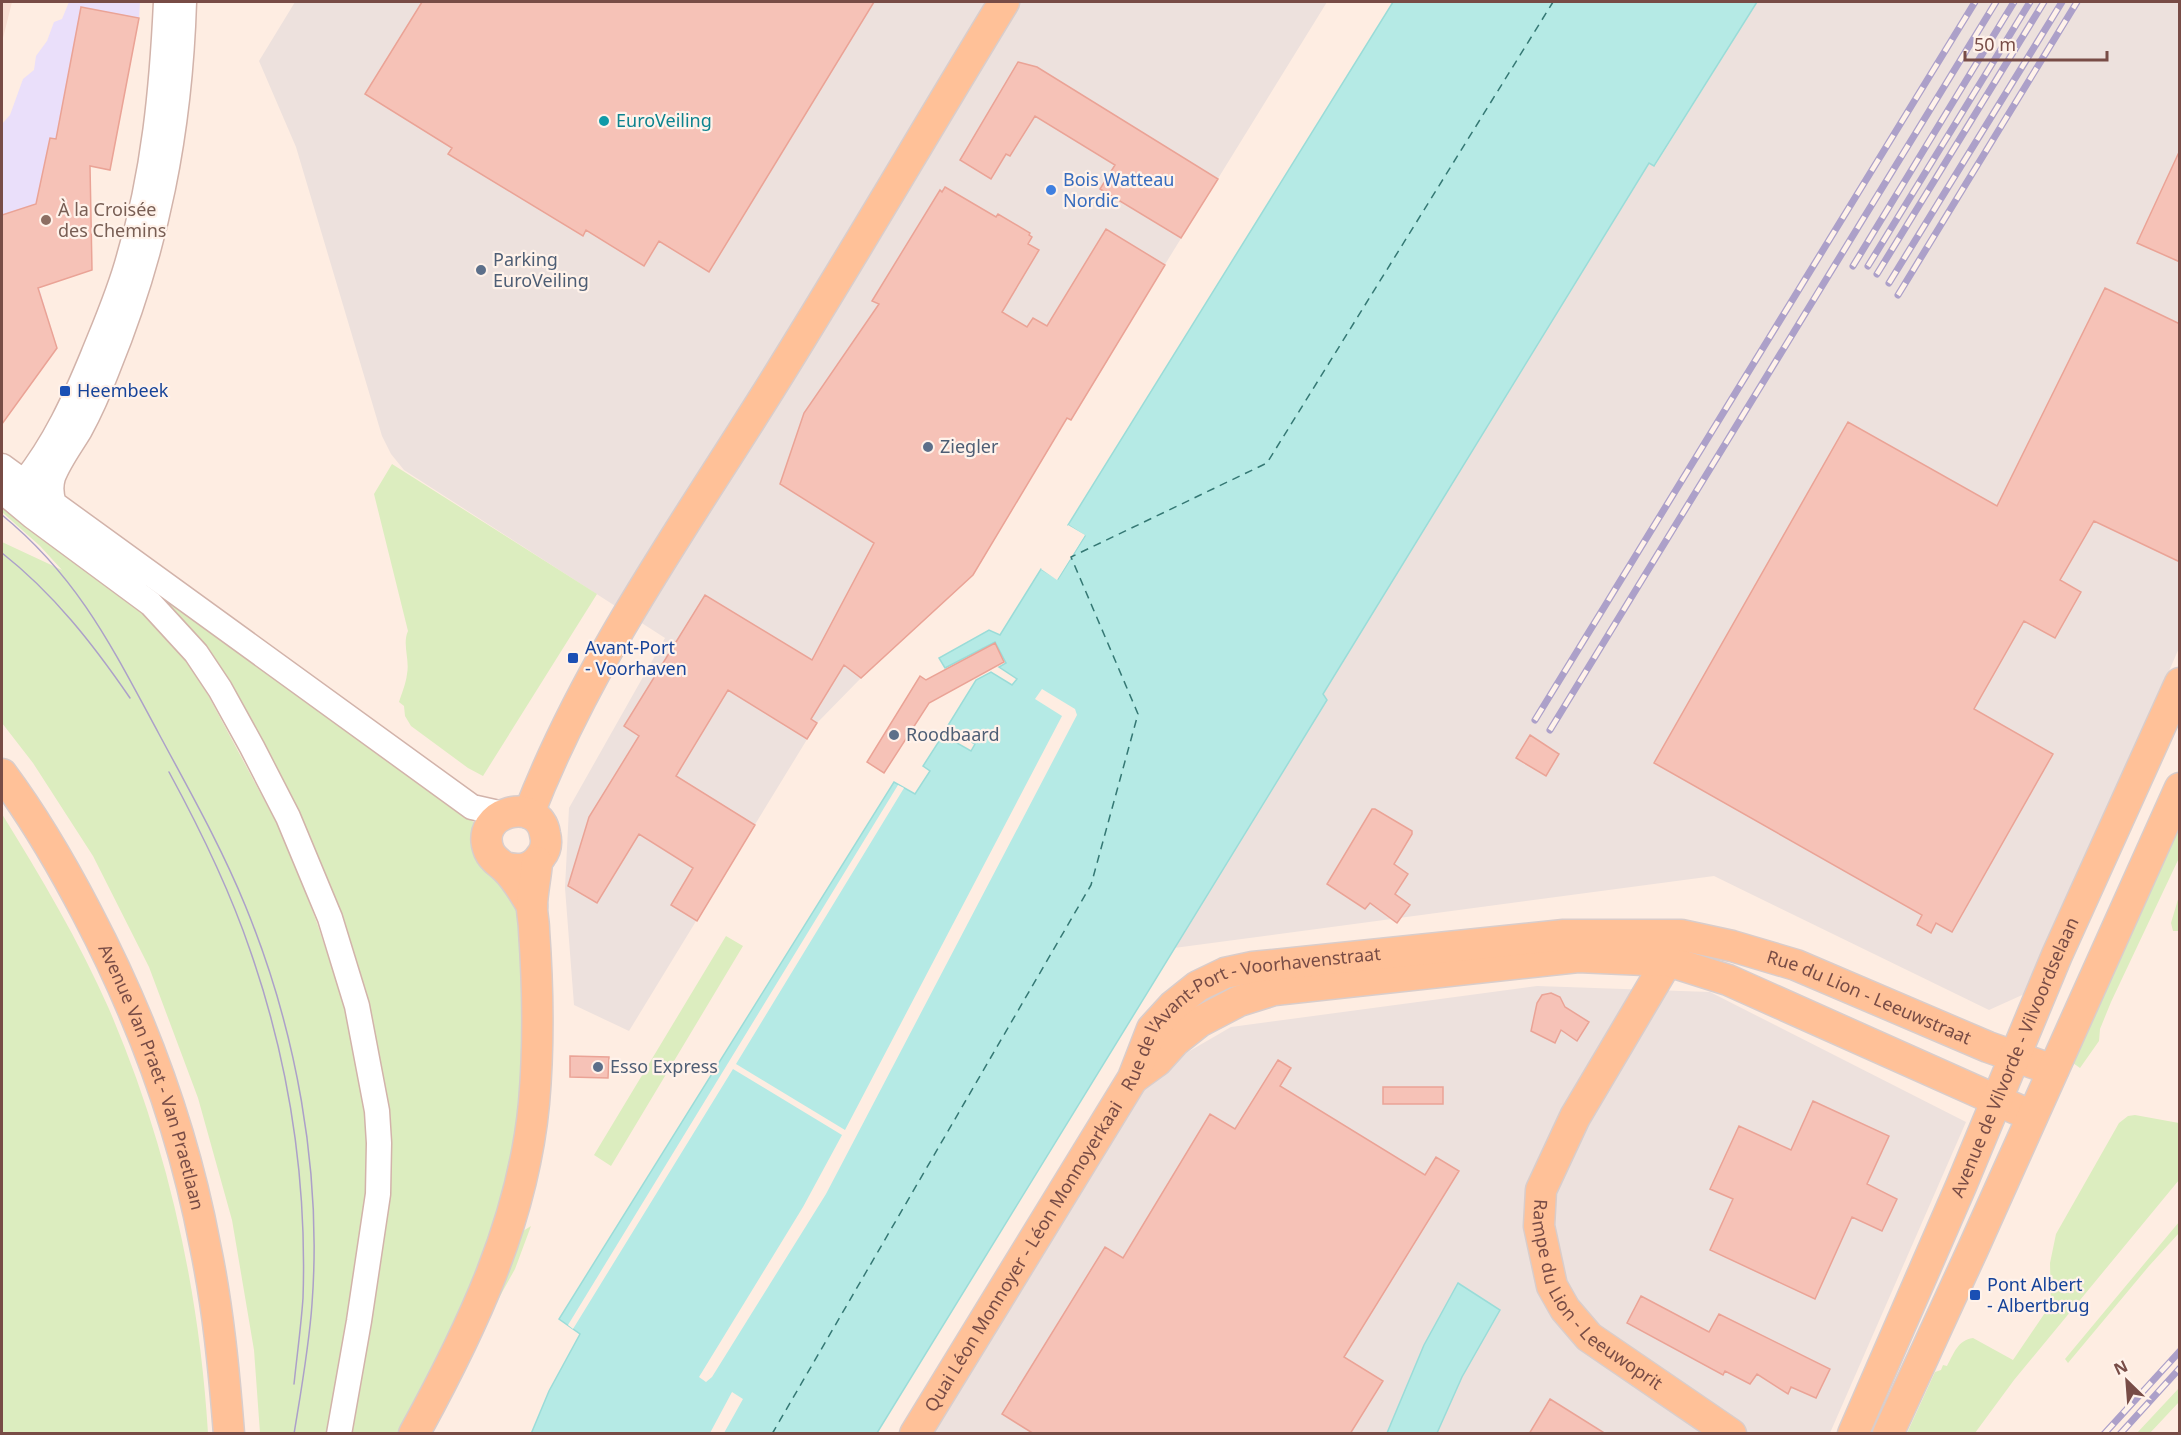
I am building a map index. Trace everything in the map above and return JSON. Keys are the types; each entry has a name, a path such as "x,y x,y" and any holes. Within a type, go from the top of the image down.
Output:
{"main road":[{"path":"506,821 538,820 544,830 546,841 544,853 537,862 527,868 516,870 504,867 490,854 487,844 506,821 626,618 767,394 1004,2"},
{"name":"Avenue de Vilvorde - Vilvoordselaan","path":"1853,1434 2014,1055 2180,683"},
{"name":"Avenue Van Praet - Van Praetlaan","path":"2,774 46,841 75,891 128,996 150,1048 182,1148 203,1235 214,1296 229,1427"},
{"name":"Avenue de Vilvorde - Vilvoordselaan","path":"1888,1434 2180,788"},
{"path":"408,1434 421,1421 467,1335 509,1224 524,1168 532,1121 537,1050 532,906 537,862"},
{"path":"504,867 532,906"},
{"name":"Rue de l'Avant-Port - Voorhavenstraat","path":"1133,1078 1152,1029 1173,1006 1198,986 1224,973 1253,967 1564,935 1681,935"},
{"name":"Rue du Lion - Leeuwstraat","path":"1681,935 1732,946 1796,965 1988,1047 2053,1070"},
{"name":"Rampe du Lion - Leeuwoprit","path":"1681,935 1575,1118 1541,1190 1539,1226 1552,1286 1565,1309 1589,1337 1731,1434"},
{"name":"Rue de l'Avant-Port - Voorhavenstraat","path":"1133,1078 1157,1060 1175,1041 1199,1022 1239,1001 1274,990 1578,957 1668,961"},
{"name":"Rue du Lion - Leeuwstraat","path":"1668,961 1728,980 2032,1116"},
{"name":"Quai Léon Monnoyer - Léon Monnoyerkaai","path":"915,1434 1133,1078"}],"street":[{"path":"24,482 49,449 74,403 113,307 129,257 154,147 164,64 166,2"},
{"path":"54,504 51,489 54,476 86,419 108,370 135,299 155,228 171,151 177,105 182,61 184,2"},
{"path":"2,466 472,807 506,821"},
{"path":"2,491 151,604 196,653 247,738 288,817 330,918 357,1006 377,1111 379,1143 378,1194 339,1434"},
{"path":"1899,1329 1930,1341"}],"shaded area":[{"path":"2,2 12,2 2,42"},
{"name":"À la Croisée des Chemins","path":"69,2 140,2 139,18 110,170 90,166 92,270 39,288 57,348 2,423 2,124 10,115 23,79 34,70 36,56 47,41 54,22 62,19"},
{"path":"295,2 1327,2 1071,420 1067,418 973,575 861,678 817,723 629,1031 574,1005 565,888 569,808 665,638 404,470 391,454 382,436 296,147 259,61"},
{"path":"1757,2 2179,2 2179,648 2031,991 1989,1010 1714,876 1174,948 1327,700 1322,694 1649,162 1655,166"},
{"path":"1537,986 1710,992 1966,1122 1830,1433 921,1434 1136,1082 1231,1027"}],"green space":[{"path":"392,464 597,594 483,776 468,768 411,726 405,716 404,706 399,702 407,674 406,636 408,631 374,494"},
{"path":"8,483 468,816 475,824 498,877 520,914 528,1063 498,1233 401,1433 346,1433 366,1322 371,1041 225,686"},
{"path":"2,498 142,610 186,660 208,695 276,822 317,923 346,1010 363,1085 369,1145 367,1195 332,1433 260,1433 254,1350 232,1220 198,1098 149,967 93,856 33,763 2,723 2,542 62,570 40,546 2,512"},
{"path":"2,814 31,861 85,959 130,1060 148,1112 177,1217 188,1270 204,1378 208,1433 2,1433"},
{"path":"2179,823 2179,858 2111,1002 2100,1029 2099,1041 2080,1068 2073,1063"},
{"path":"2179,896 2180,931 2173,931 2171,923"},
{"path":"726,936 743,946 611,1166 594,1155"},
{"path":"2135,1115 2179,1123 2179,1180 2014,1380 1975,1433 1907,1433 1935,1372 1941,1370 1943,1365 1947,1366 1957,1348 1964,1341 1973,1338 2013,1360 2051,1304 2050,1263 2056,1234 2119,1123 2128,1116"},
{"path":"2179,1222 2179,1233 2068,1363 2065,1359"},
{"path":"531,1226 515,1269 495,1305 491,1303 515,1236"},
{"path":"2179,1388 2179,1402 2150,1433 2137,1433"}],"water":[{"path":"1393,2 1757,2 1654,166 1649,163 1323,694 1327,700 877,1433 531,1434 549,1391 580,1334 559,1319 894,782 915,794 930,771 923,766 943,735 971,751 975,744 947,727 976,680 991,672 1012,685 1017,679 999,667 1006,663 995,642 945,668 939,658 989,630 1000,635 1041,569 1058,579 1085,536 1068,525"},
{"path":"1458,1283 1500,1310 1462,1377 1437,1433 1387,1433 1424,1345"}],"pier":[{"path":"1068,525 1085,535 1057,580 1041,569 1043,567 1056,575 1069,556 1081,536 1067,528"},
{"path":"1042,689 1075,709 1077,715 826,1194 712,1377 706,1382 699,1377 803,1207 842,1135 733,1069 573,1329 568,1325 898,785 904,788 736,1064 845,1130 1062,716 1035,699"},
{"path":"732,1392 743,1399 724,1433 710,1433"}],"building":[{"name":"EuroVeiling","path":"422,2 874,2 709,272 659,241 644,266 586,230 583,236 448,154 452,148 365,94"},
{"name":"À la Croisée des Chemins","path":"81,7 139,18 110,170 90,166 92,270 38,288 57,348 2,424 2,215 36,204 50,138 56,139"},
{"path":"1018,62 1037,67 1218,179 1181,238 1100,189 1115,165 1035,116 1010,156 1006,154 991,179 960,160"},
{"path":"2180,150 2180,262 2137,243"},
{"path":"945,187 996,217 998,214 1030,233 1032,237 1028,244 1039,250 1002,312 1027,327 1033,318 1047,326 1106,229 1165,265 1071,420 1067,418 973,575 861,678 844,665 811,719 817,723 807,739 728,690 676,776 755,825 697,921 671,905 693,868 639,834 597,903 568,886 589,817 639,736 624,726 705,595 812,660 874,543 780,484 804,413 879,304 872,301 940,190 942,192"},
{"path":"2105,288 2180,324 2180,562 2094,521 2060,580 2081,592 2055,638 2024,621 1974,709 2053,754 1952,932 1936,923 1931,933 1917,925 1922,915 1654,763 1848,422 1997,506"},
{"path":"995,643 1004,662 929,703 884,773 867,762 920,676 926,680"},
{"path":"1530,735 1559,754 1546,776 1516,758"},
{"path":"1372,809 1412,831 1394,864 1408,874 1395,894 1410,905 1397,923 1370,903 1365,909 1327,884"},
{"path":"1551,993 1560,997 1565,1007 1589,1022 1577,1041 1561,1030 1555,1043 1531,1031 1537,1003 1542,995"},
{"path":"570,1056 609,1057 608,1078 570,1077"},
{"path":"1278,1060 1291,1068 1280,1086 1425,1175 1436,1157 1459,1171 1344,1357 1383,1381 1350,1434 1034,1434 1002,1414 1105,1247 1123,1258 1210,1114 1235,1129"},
{"path":"1383,1087 1443,1087 1443,1104 1383,1104"},
{"path":"1813,1101 1889,1136 1867,1184 1897,1199 1882,1231 1852,1217 1815,1299 1710,1250 1733,1199 1710,1189 1739,1126 1791,1150"},
{"path":"1641,1296 1709,1332 1719,1314 1830,1369 1816,1398 1791,1387 1788,1394 1757,1374 1750,1384 1725,1371 1723,1375 1627,1323"},
{"path":"1550,1399 1606,1434 1529,1434"}],"ferry route":[{"path":"772,1434 1091,885 1138,714 1071,557 1267,463 1553,2"}],"tram line":[{"path":"2,515 53,564 92,616 109,644 226,861 263,952 291,1050 309,1152 313,1203 312,1304 294,1434"},
{"path":"2,553 38,585 71,620 130,698"},
{"path":"169,772 213,859 242,927 264,992 285,1078 293,1121 302,1209 303,1298 294,1384"}],"railway":[{"path":"1535,720 1975,2"},
{"path":"1550,730 1996,2"},
{"path":"1853,266 2014,2"},
{"path":"1868,266 2030,2"},
{"path":"1877,274 2044,2"},
{"path":"1889,283 2062,2"},
{"path":"1898,295 2077,2"},
{"path":"2104,1434 2180,1351"},
{"path":"2120,1434 2180,1368"}],"place":[{"name":"EuroVeiling","path":"604,121"},
{"name":"Bois Watteau Nordic","path":"1051,190"},
{"name":"À la Croisée des Chemins","path":"46,220"},
{"name":"Parking EuroVeiling","path":"481,270"},
{"name":"Heembeek","path":"65,391"},
{"name":"Ziegler","path":"928,447"},
{"name":"Avant-Port - Voorhaven","path":"573,658"},
{"name":"Roodbaard","path":"894,735"},
{"name":"Esso Express","path":"598,1067"},
{"name":"Pont Albert - Albertbrug","path":"1975,1295"}]}
